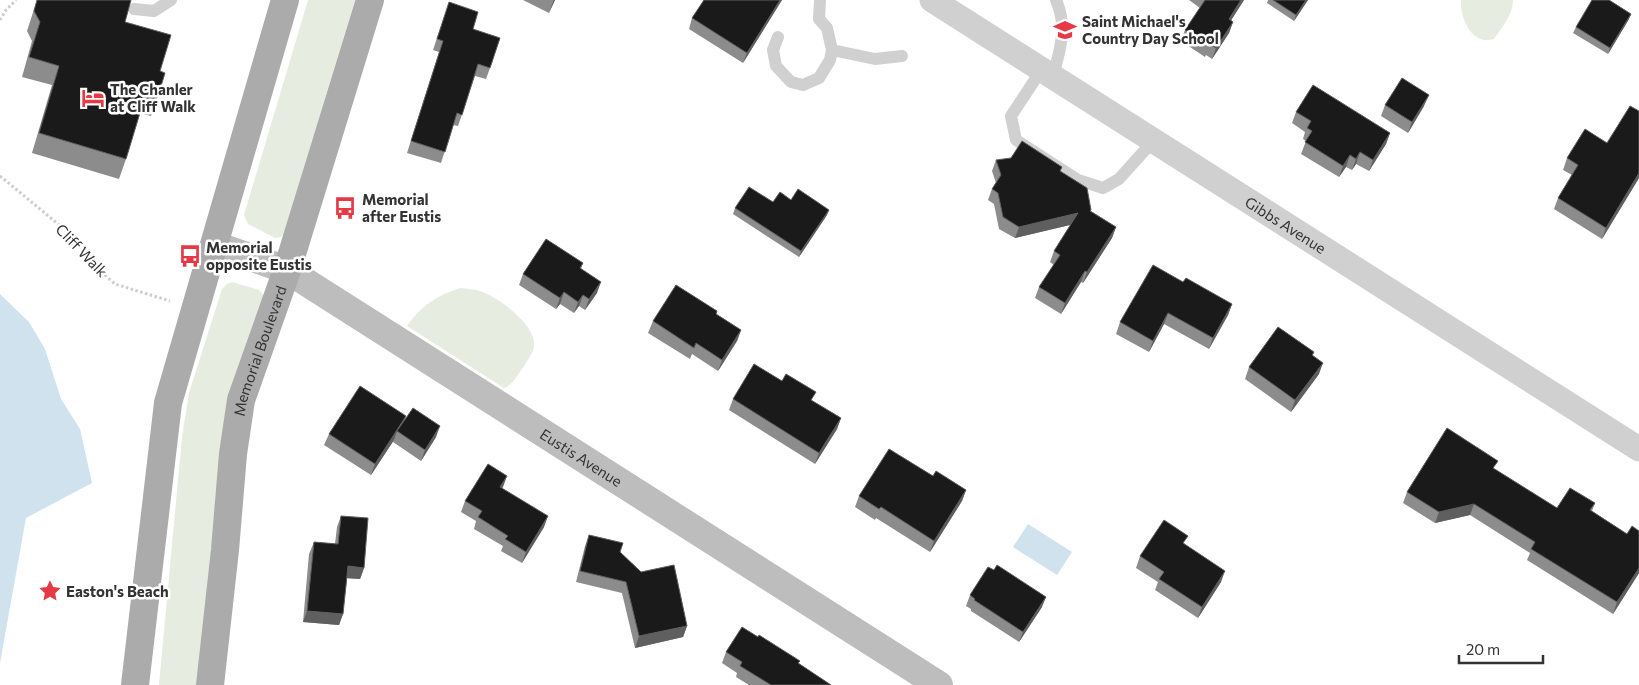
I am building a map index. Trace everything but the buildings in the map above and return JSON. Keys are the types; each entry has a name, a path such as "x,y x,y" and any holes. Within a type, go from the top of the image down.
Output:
{"main road":[{"path":"135,685 168,403 285,0"},
{"name":"Memorial Boulevard","path":"210,685 241,400 287,270 370,0"}],"street":[{"name":"Gibbs Avenue","path":"937,1 1047,73 1639,449"},
{"name":"Eustis Avenue","path":"215,244 287,270 940,685"}],"lane":[{"path":"134,9 154,11 170,0"},
{"path":"778,36 773,50 776,66 791,82 803,85 819,78 830,60 832,50 827,28 819,19 820,0"},
{"path":"1056,0 1060,8 1063,37 1047,73 1011,116 1016,140 1078,180 1103,188 1119,179 1154,140"},
{"path":"832,50 875,59 902,56"}],"path":[{"path":"0,20 6,10 16,0"},
{"name":"Cliff Walk","path":"0,176 70,233 83,247 97,268 115,284 176,302"}],"shaded area":[{"path":"308,0 355,0 284,233 281,237 275,238 248,224 244,215"},
{"path":"1461,0 1513,0 1513,5 1504,25 1494,39 1486,40 1479,38 1469,29 1463,15"},
{"path":"232,282 259,290 264,296 203,685 159,685 182,437 189,393 222,289"},
{"path":"461,288 480,291 504,304 521,319 532,334 534,348 531,354 516,378 504,388 407,326 430,302 444,294"}],"water":[{"path":"0,294 29,322 45,349 61,399 80,429 92,483 26,518 0,663"},
{"path":"1028,524 1072,552 1057,575 1013,547"}],"place":[{"name":"Saint Michael's Country Day School","path":"1065,30"},
{"name":"The Chanler at Cliff Walk","path":"93,98"},
{"name":"Memorial after Eustis","path":"345,208"},
{"name":"Memorial opposite Eustis","path":"190,256"},
{"name":"Easton's Beach","path":"50,591"}]}
